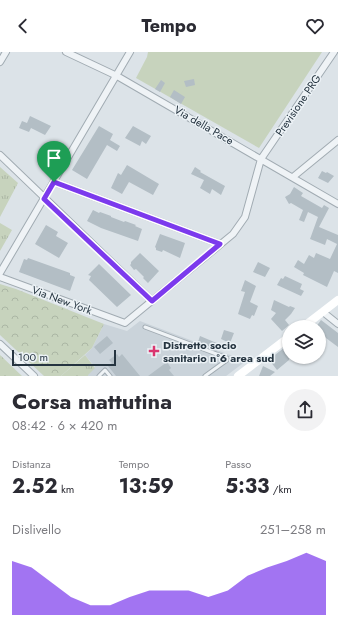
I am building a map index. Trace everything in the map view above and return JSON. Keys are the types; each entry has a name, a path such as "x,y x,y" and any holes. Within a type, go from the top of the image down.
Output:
{"street":[{"path":"0,62 6,52"},
{"name":"Via della Pace","path":"66,52 117,76 261,158 338,204"},
{"path":"74,52 79,58"},
{"path":"0,272 130,52"},
{"name":"Previsione PRG","path":"125,323 233,234 245,217 261,158 334,52"},
{"path":"293,177 338,140"},
{"path":"0,155 44,199 152,301"},
{"path":"54,182 220,244"},
{"name":"Via New York","path":"0,278 125,323"},
{"path":"312,320 338,300"},
{"path":"323,312 338,324"},
{"path":"238,376 282,343"},
{"path":"0,344 34,376"}],"lane":[{"path":"145,327 227,358 205,376"},
{"path":"99,376 105,370 110,376"}],"shaded area":[{"name":"Distretto socio sanitario n°6 area sud","path":"140,321 246,361 226,376 88,376 87,375 95,367 85,355 92,348 104,324 127,331"}],"green space":[{"path":"148,52 322,52 259,148 136,78"},
{"path":"0,167 18,183 0,217"},
{"path":"0,223 12,230 0,251"},
{"path":"0,284 104,324 92,348 61,376 44,376 0,335"},
{"path":"0,355 22,376 0,376"},
{"path":"85,355 95,368 88,376 61,376"}],"building":[{"path":"194,79 195,85 186,87 184,81"},
{"path":"161,80 165,83 160,92 155,89"},
{"path":"174,90 185,97 181,104 170,97"},
{"path":"30,116 51,126 45,135 31,128 29,132 19,128 22,121 27,123"},
{"path":"99,126 113,134 110,140 120,146 117,151 107,145 87,179 72,170"},
{"path":"133,126 151,136 146,144 142,141 140,146 125,138"},
{"path":"127,165 159,184 153,195 129,182 122,194 111,188 118,173 121,175"},
{"path":"195,167 201,171 200,172 225,186 221,195 212,189 210,194 200,188 204,180 191,174"},
{"path":"322,171 334,176 328,183 318,178"},
{"path":"294,187 303,193 301,196 322,208 324,205 329,208 319,227 338,235 338,273 334,271 327,287 303,275 304,273 294,267 298,260 304,264 309,255 314,258 316,253 330,259 337,244 327,239 325,245 310,239 318,217 308,212 304,222 299,220 303,210 291,203 289,204 285,197 290,194"},
{"path":"93,210 136,225 135,226 142,229 138,241 101,228 87,221"},
{"path":"46,225 58,232 56,236 68,243 59,258 35,244"},
{"path":"160,234 185,243 180,258 163,250 162,252 156,250 155,247"},
{"path":"140,253 159,271 148,283 136,269 134,270 130,265"},
{"path":"28,258 70,273 70,275 75,277 70,291 19,272 24,259 27,260"},
{"path":"258,262 270,268 265,277 253,272"},
{"path":"99,264 131,295 117,307 89,280 91,276 88,275"},
{"path":"285,276 302,284 300,289 304,291 301,296 277,285 281,278 283,279"},
{"path":"245,280 256,286 250,302 258,306 254,316 252,315 250,319 238,314 245,292 241,291"},
{"path":"274,300 289,307 295,308 285,320 282,320 282,331 271,319 276,313 271,310"},
{"path":"326,324 338,333 338,347 326,338"},
{"path":"224,330 234,333 230,343 221,339"},
{"path":"107,336 113,343 100,354 94,347"},
{"path":"200,336 219,344 216,349 198,342"},
{"path":"282,349 282,364 284,364 277,370 270,361 272,359 271,358"},
{"path":"117,354 119,357 122,354 140,376 116,376 108,366 112,363 109,360"},
{"path":"167,362 171,368 169,370 174,376 148,376"},
{"path":"263,366 275,372 270,376 259,376"}],"place":[{"name":"Distretto socio sanitario n°6 area sud","path":"154,351"}],"route":[{"path":"54,182 165,224 220,244 152,301 44,199 54,182"}]}
